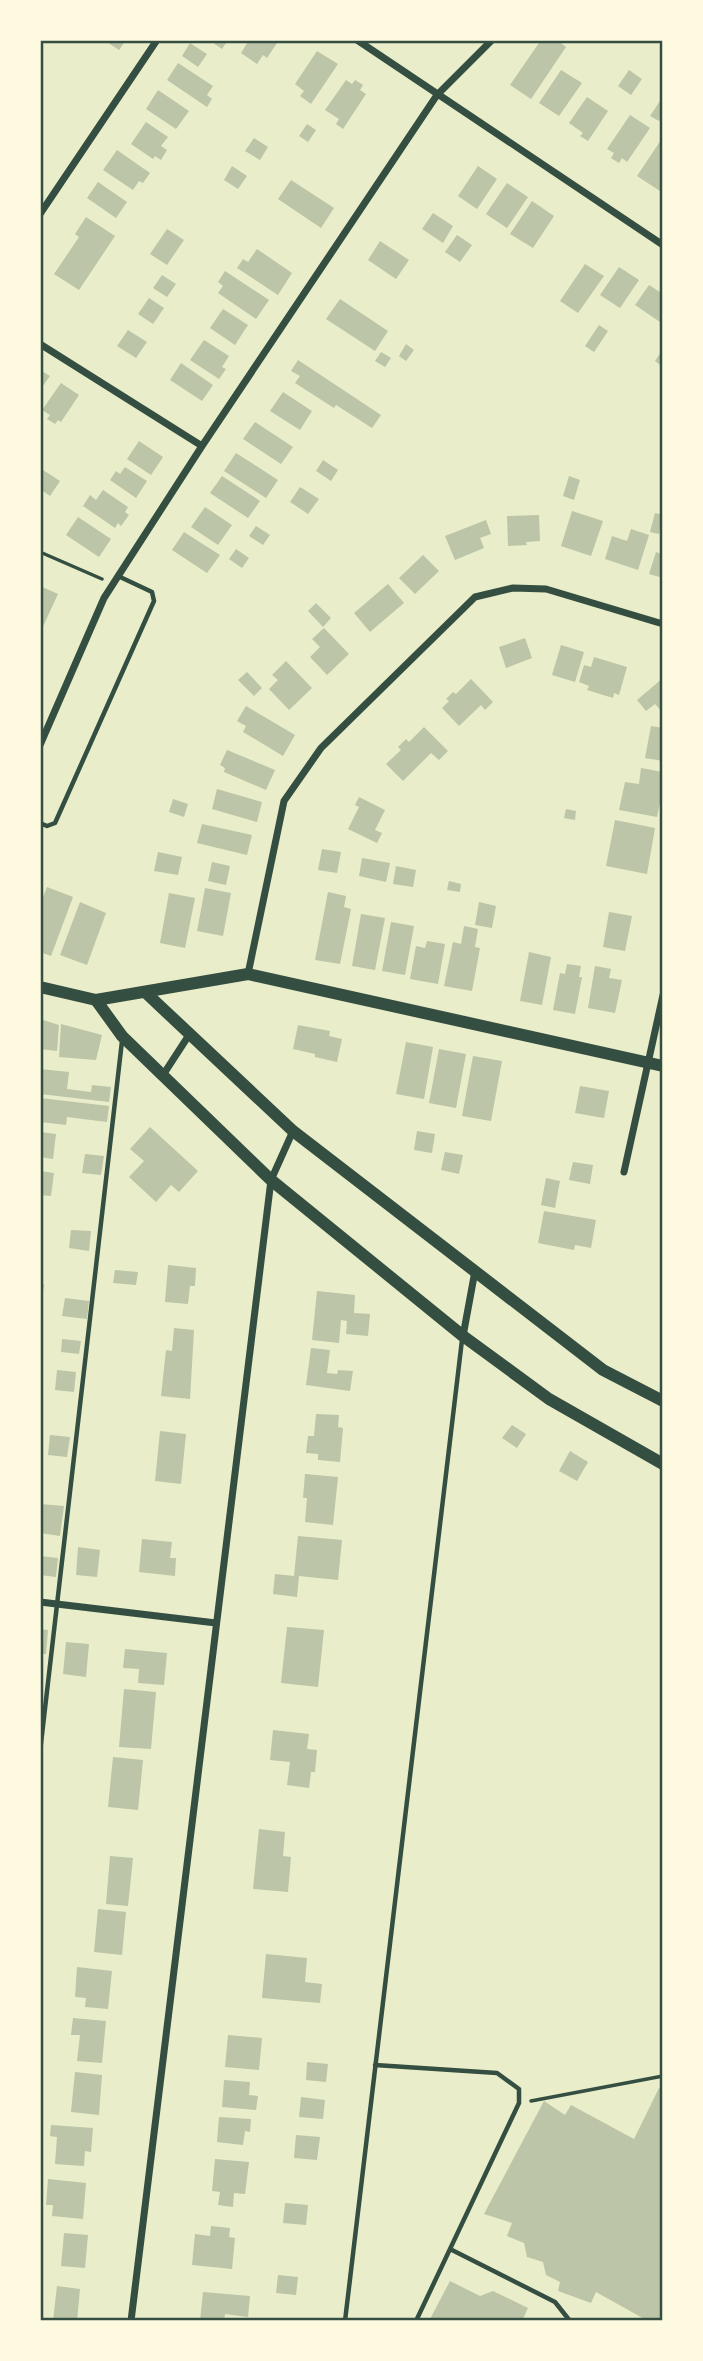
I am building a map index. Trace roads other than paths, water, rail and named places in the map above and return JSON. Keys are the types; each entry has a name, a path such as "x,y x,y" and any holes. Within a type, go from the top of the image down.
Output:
{"street":[{"path":"40,214 157,40"},
{"path":"357,40 663,245"},
{"path":"40,745 104,598 118,576 437,95 492,40"},
{"path":"40,344 202,446"},
{"path":"248,974 284,801 321,748 475,597 513,588 546,589 663,624"},
{"path":"40,987 96,1000 248,974 663,1066"},
{"path":"145,992 293,1131 603,1370 663,1401"},
{"path":"624,1172 663,995"},
{"path":"96,1000 122,1036 271,1180 463,1336 548,1399 663,1464"},
{"path":"163,1075 189,1035"},
{"path":"131,2321 271,1180 293,1131"},
{"path":"463,1336 475,1270"},
{"path":"40,1602 216,1623"}],"lane":[{"path":"40,823 47,826 55,823 154,601 152,592 118,576"},
{"path":"40,1752 122,1036"},
{"path":"345,2321 463,1336"},
{"path":"375,2065 497,2074 519,2089 519,2103 416,2321"},
{"path":"450,2249 555,2302 570,2321"}]}
